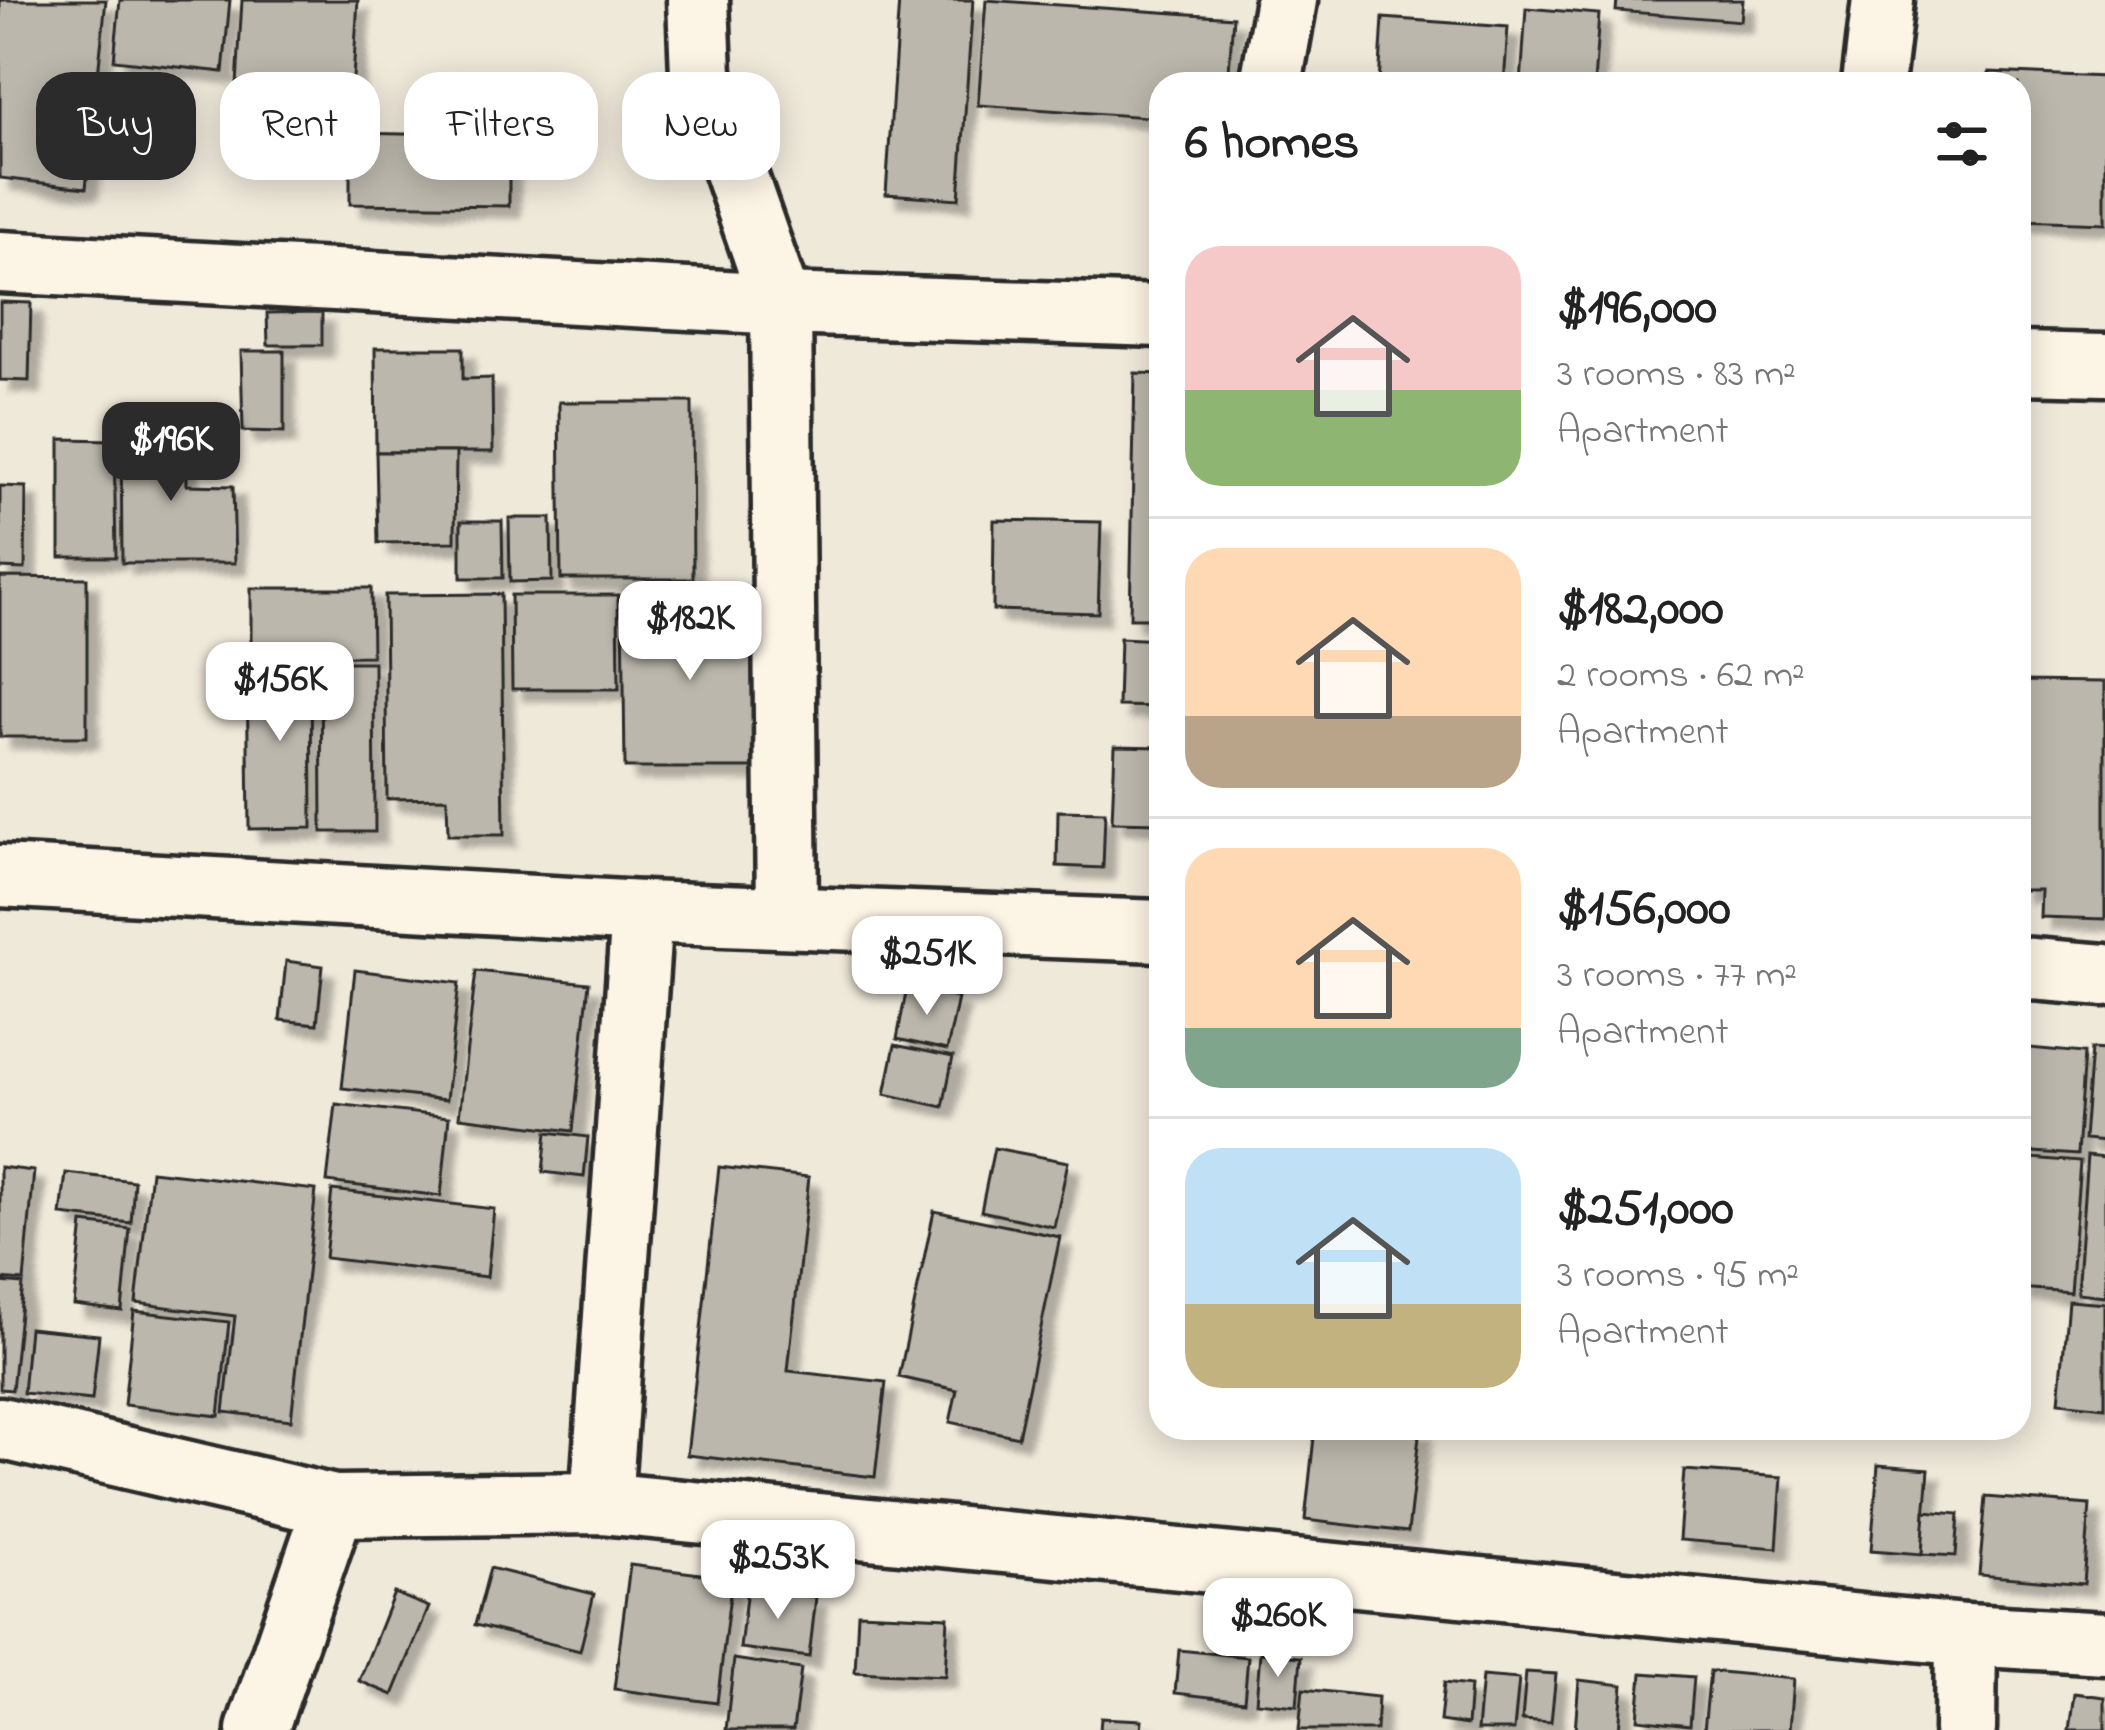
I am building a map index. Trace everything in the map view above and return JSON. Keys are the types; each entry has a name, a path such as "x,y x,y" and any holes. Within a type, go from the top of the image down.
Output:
{"street":[{"path":"698,0 701,74 781,304 788,916"},
{"path":"1273,72 1286,0"},
{"path":"1874,72 1883,0"},
{"path":"0,262 781,304 1149,316"},
{"path":"2031,364 2105,365"},
{"path":"0,876 642,912 1149,931"},
{"path":"601,1503 642,912"},
{"path":"2031,969 2105,975"},
{"path":"0,1428 334,1506 601,1503 1966,1634 2105,1643"},
{"path":"257,1730 334,1506"},
{"path":"1965,1730 1966,1634"}],"building":[{"path":"0,0 106,0 98,72 36,72 36,180 87,180 86,188 0,178"},
{"path":"120,0 230,0 223,72 114,60"},
{"path":"242,0 358,0 353,72 238,72"},
{"path":"899,0 973,0 959,199 886,194"},
{"path":"986,0 1233,17 1229,72 1149,72 1149,117 978,105"},
{"path":"1617,0 1743,0 1741,21 1616,11"},
{"path":"1526,8 1599,14 1595,72 1522,72"},
{"path":"1383,18 1508,27 1505,72 1380,72"},
{"path":"2031,74 2105,77 2105,223 2031,220"},
{"path":"380,134 404,134 404,180 509,180 509,206 350,204 350,180 380,180"},
{"path":"0,302 31,303 29,381 0,380"},
{"path":"322,312 322,345 268,345 267,313"},
{"path":"375,348 463,348 463,379 492,378 493,452 376,452"},
{"path":"241,351 284,351 284,432 243,431"},
{"path":"1135,373 1149,374 1149,618 1130,618"},
{"path":"559,402 692,402 693,579 561,579"},
{"path":"121,427 186,427 187,485 233,486 235,563 122,563"},
{"path":"60,439 114,440 116,557 60,557"},
{"path":"376,452 456,452 455,542 378,543"},
{"path":"0,486 26,487 25,569 0,568"},
{"path":"509,518 551,518 552,581 510,582"},
{"path":"994,520 1101,522 1098,613 993,610"},
{"path":"461,521 502,521 503,578 461,578"},
{"path":"0,577 87,578 87,737 0,737"},
{"path":"251,588 371,588 372,656 251,657"},
{"path":"501,594 504,835 448,835 447,798 387,799 385,595"},
{"path":"511,595 618,595 619,689 512,689"},
{"path":"623,598 756,598 758,768 625,768"},
{"path":"1120,638 1149,639 1149,707 1118,706"},
{"path":"311,659 312,828 249,829 247,660"},
{"path":"321,662 374,662 375,832 322,832"},
{"path":"2031,681 2105,682 2105,919 2040,917 2041,890 2031,890"},
{"path":"1115,746 1149,747 1149,823 1112,822"},
{"path":"1058,811 1105,812 1103,868 1057,866"},
{"path":"286,961 323,966 317,1024 280,1020"},
{"path":"355,970 459,983 446,1100 342,1088"},
{"path":"476,971 589,983 573,1131 459,1117"},
{"path":"907,987 958,998 947,1050 897,1039"},
{"path":"895,1045 953,1057 943,1107 885,1094"},
{"path":"2031,1048 2084,1053 2077,1155 2031,1152"},
{"path":"2091,1049 2105,1050 2105,1142 2084,1140"},
{"path":"336,1104 449,1117 441,1196 327,1182"},
{"path":"547,1132 588,1137 584,1177 543,1172"},
{"path":"994,1148 1068,1162 1054,1227 981,1211"},
{"path":"2087,1156 2105,1158 2105,1296 2077,1293"},
{"path":"2031,1158 2080,1162 2070,1292 2031,1289"},
{"path":"0,1167 34,1171 24,1281 0,1279"},
{"path":"719,1167 809,1177 788,1371 886,1382 875,1477 687,1455"},
{"path":"151,1171 316,1190 291,1420 224,1412 235,1316 136,1303"},
{"path":"66,1173 134,1181 131,1223 61,1215"},
{"path":"332,1190 494,1209 487,1277 325,1258"},
{"path":"934,1211 1060,1237 1018,1437 950,1422 957,1390 899,1377"},
{"path":"83,1223 130,1229 122,1311 74,1305"},
{"path":"0,1282 23,1284 12,1390 0,1389"},
{"path":"2068,1300 2105,1303 2105,1407 2059,1402"},
{"path":"134,1311 229,1322 219,1416 124,1405"},
{"path":"29,1328 99,1335 92,1400 23,1393"},
{"path":"1314,1440 1419,1440 1408,1532 1305,1520"},
{"path":"1878,1465 1929,1469 1922,1554 1871,1550"},
{"path":"1684,1470 1782,1477 1777,1548 1679,1540"},
{"path":"1986,1497 2090,1505 2084,1584 1979,1575"},
{"path":"1925,1511 1959,1514 1956,1556 1922,1554"},
{"path":"630,1565 732,1578 717,1703 614,1689"},
{"path":"490,1568 594,1594 580,1651 475,1625"},
{"path":"747,1588 816,1597 809,1657 740,1648"},
{"path":"394,1593 429,1607 393,1695 359,1681"},
{"path":"858,1613 948,1617 945,1676 855,1672"},
{"path":"1179,1650 1248,1657 1244,1701 1175,1693"},
{"path":"1260,1653 1301,1657 1297,1706 1256,1702"},
{"path":"734,1659 801,1669 793,1730 726,1730"},
{"path":"1710,1671 1794,1679 1790,1730 1704,1730"},
{"path":"1526,1672 1556,1674 1551,1722 1522,1720"},
{"path":"1642,1673 1694,1677 1690,1725 1638,1719"},
{"path":"1482,1676 1519,1679 1514,1730 1477,1730"},
{"path":"1579,1680 1623,1685 1619,1730 1575,1730"},
{"path":"1444,1683 1470,1686 1467,1725 1440,1721"},
{"path":"1303,1689 1378,1697 1376,1730 1299,1730"},
{"path":"2074,1693 2105,1697 2105,1730 2069,1730"},
{"path":"1101,1718 1142,1720 1141,1730 1100,1730"}]}
